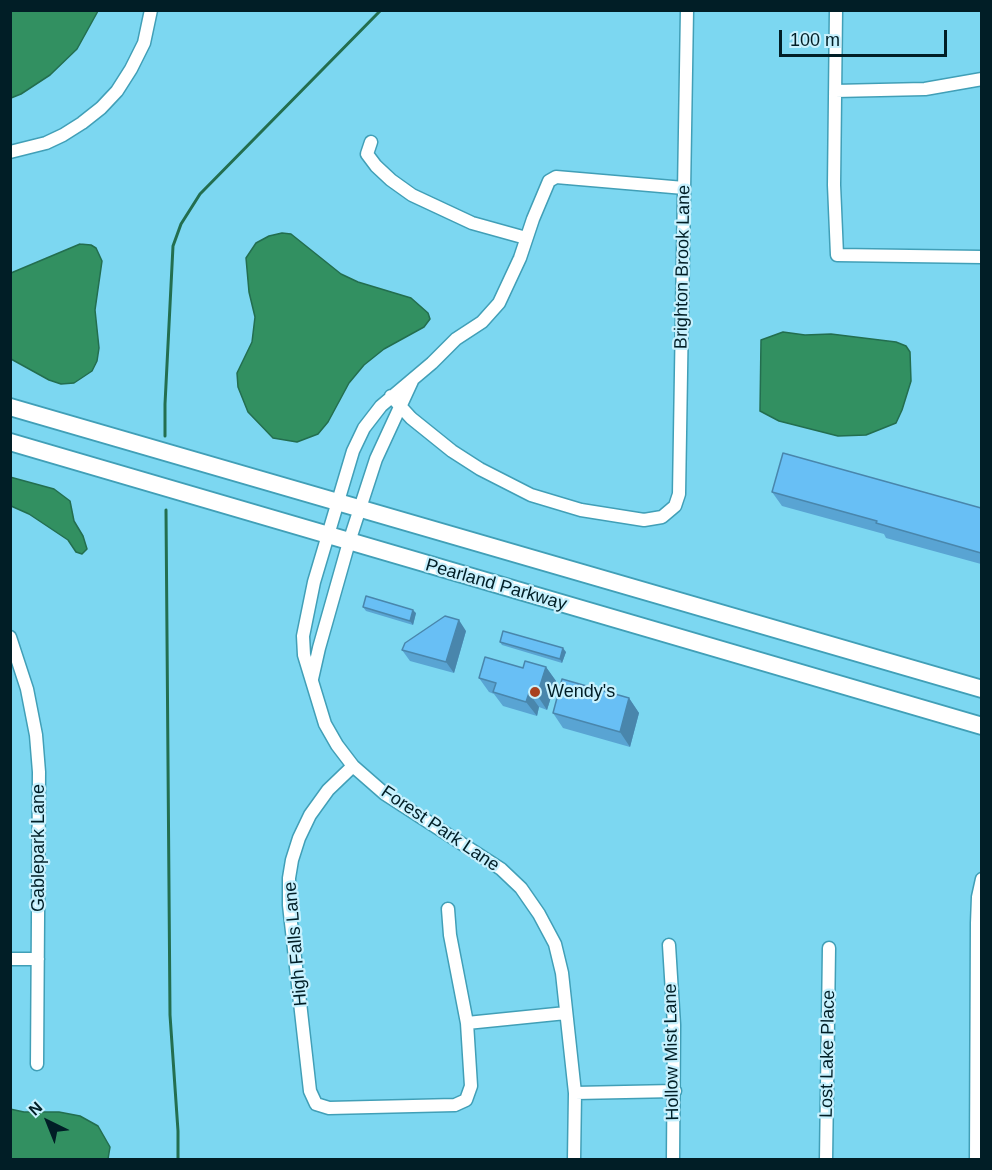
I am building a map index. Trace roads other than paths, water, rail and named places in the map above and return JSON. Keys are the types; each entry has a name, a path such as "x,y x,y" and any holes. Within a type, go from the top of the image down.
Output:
{"main road":[{"name":"Pearland Parkway","path":"10,407 981,690"},
{"name":"Pearland Parkway","path":"10,442 981,726"}],"street":[{"path":"10,152 46,143 63,135 82,123 117,91 144,43 151,10"},
{"name":"Brighton Brook Lane","path":"402,406 411,418 453,451 480,469 531,495 581,510 644,520 662,517 675,506 679,494 687,10"},
{"path":"836,10 834,185 837,255 981,257"},
{"path":"835,91 925,89 981,79"},
{"path":"371,142 367,154 376,166 412,195 472,222 526,237"},
{"name":"Forest Park Lane","path":"574,1160 575,1093 562,973 555,944 539,914 520,888 501,869 385,794 352,766 325,724 304,655 303,636 314,582 339,504 352,451 364,429 381,406 432,363 456,339 482,322 499,303 516,268 540,198 549,181 556,177 684,188"},
{"path":"312,681 319,648 359,509 376,459 415,376"},
{"path":"391,396 402,406"},
{"name":"Gablepark Lane","path":"10,637 27,689 36,735 39,772 37,1064"},
{"name":"High Falls Lane","path":"352,766 328,790 310,815 296,849 289,878 289,905 310,1091 316,1104 329,1108 455,1105 466,1100 471,1086 467,1023"},
{"path":"976,1160 977,923 981,879"},
{"path":"448,909 450,935 467,1023 566,1013"},
{"name":"Hollow Mist Lane","path":"669,945 674,1025 673,1160"},
{"name":"Lost Lake Place","path":"826,1160 829,948"},
{"path":"10,959 38,959"},
{"path":"575,1093 675,1091"}],"waterway":[{"path":"165,436 173,246 181,224 200,194 381,10"},
{"path":"166,510 170,1015 178,1160"}],"place":[{"name":"Wendy's","path":"535,692"}]}
